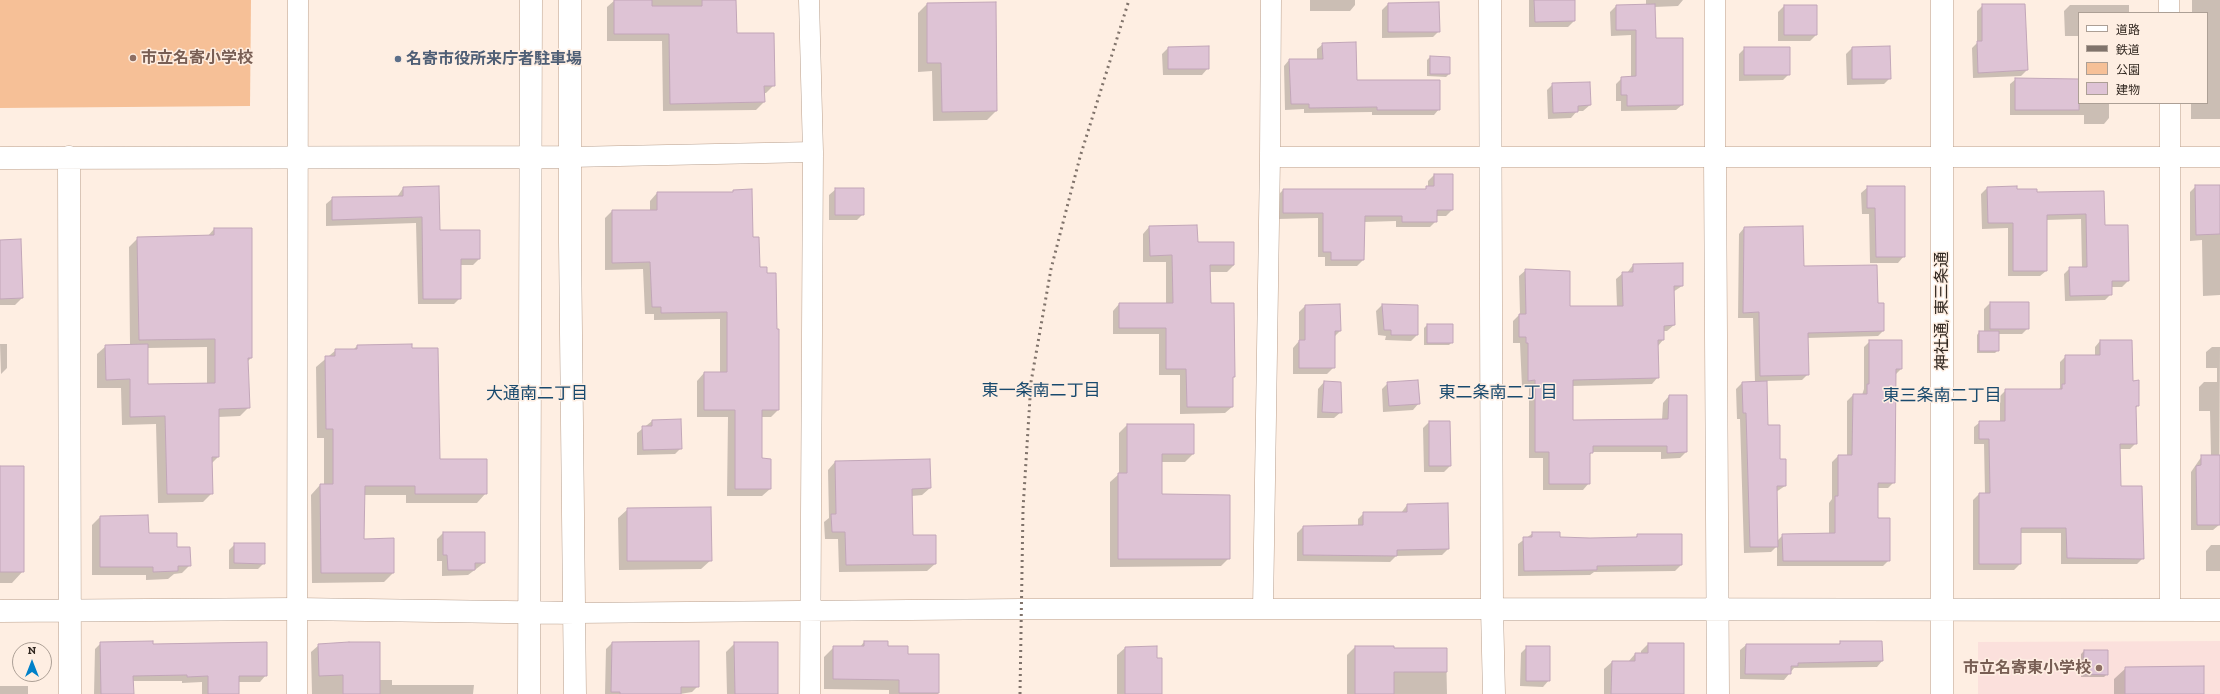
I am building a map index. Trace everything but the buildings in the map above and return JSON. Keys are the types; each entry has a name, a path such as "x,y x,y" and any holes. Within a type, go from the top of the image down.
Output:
{"street":[{"path":"297,694 298,0"},
{"path":"529,694 532,157 531,0"},
{"path":"570,0 575,694"},
{"path":"809,0 813,152 810,694"},
{"path":"1263,609 1271,0"},
{"path":"1490,0 1492,609 1494,694"},
{"path":"1716,0 1715,156 1718,694"},
{"name":"神社通, 東三条通","path":"1942,0 1942,694"},
{"path":"2169,0 2169,12"},
{"path":"2170,104 2170,610"},
{"path":"0,158 570,157 813,152"},
{"path":"68,157 70,694"},
{"path":"1270,157 2220,157"},
{"path":"0,611 297,609 575,613 1263,609 1718,611 1942,609 2220,610"}],"shaded area":[{"name":"市立名寄東小学校","path":"2220,641 2220,694 1978,694 1978,642"}],"green space":[{"name":"市立名寄小学校","path":"0,0 251,0 250,106 0,108"}],"railway":[{"path":"1020,694 1023,509 1031,382 1051,269 1080,157 1129,0"}],"place":[{"name":"市立名寄小学校","path":"133,58"},
{"name":"名寄市役所来庁者駐車場","path":"398,59"},
{"name":"市立名寄東小学校","path":"2099,668"}],"district":[{"name":"東一条南二丁目","path":"1041,391"},
{"name":"東二条南二丁目","path":"1498,393"},
{"name":"大通南二丁目","path":"537,394"},
{"name":"東三条南二丁目","path":"1942,396"}]}
